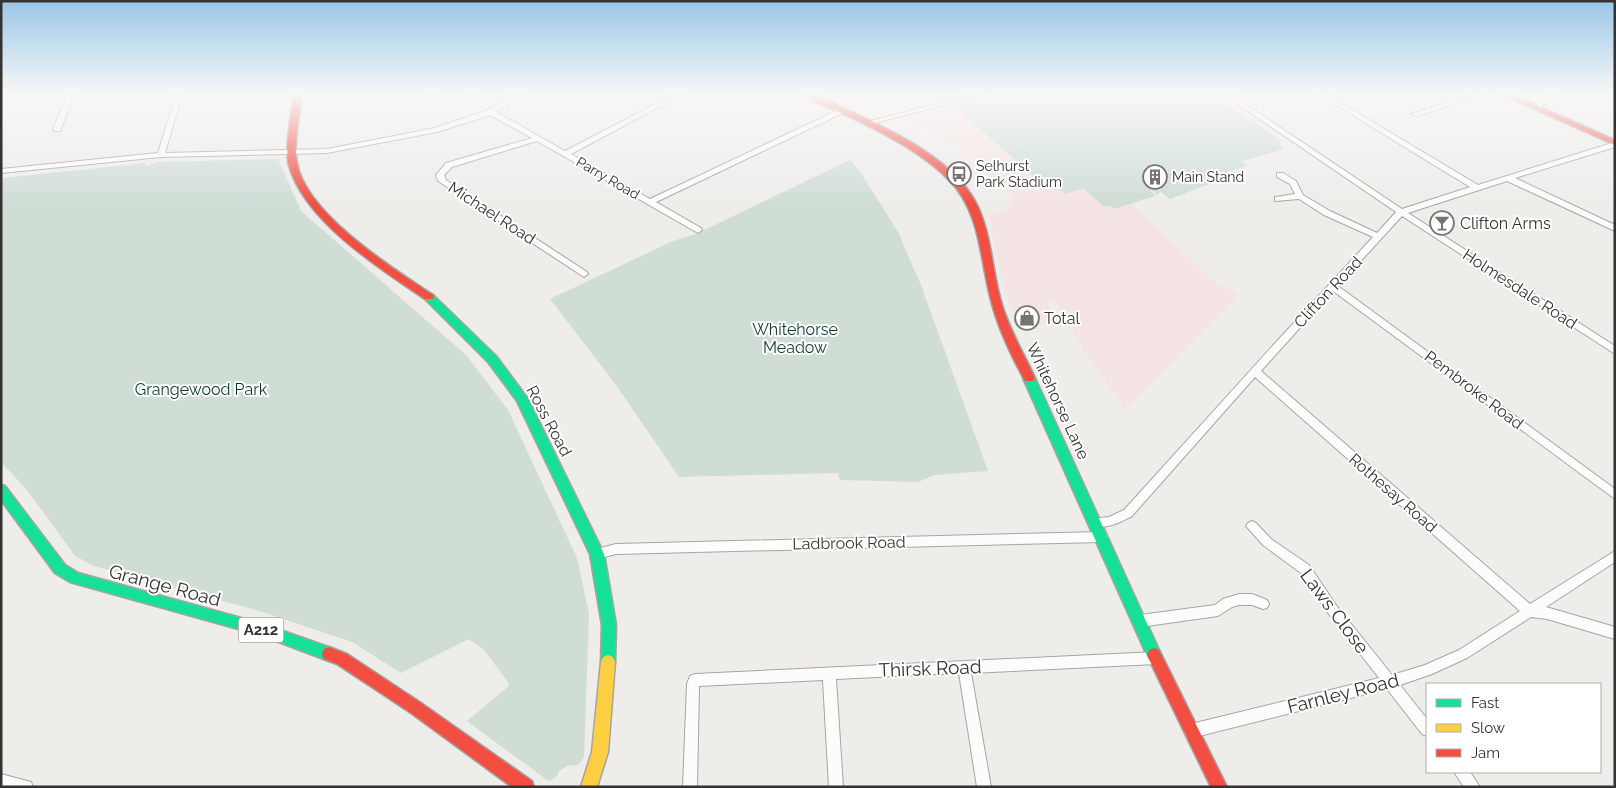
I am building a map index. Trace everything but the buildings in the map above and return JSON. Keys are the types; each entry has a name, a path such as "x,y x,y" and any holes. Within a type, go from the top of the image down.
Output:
{"main road":[{"name":"Ross Road","path":"295,131 292,165 310,197 330,221 354,246 430,298 492,360 522,399 597,554 609,625 608,673 600,752 589,787"},
{"name":"Whitehorse Lane","path":"881,131 940,167 967,195 976,213 997,306 1156,658 1219,787"},
{"path":"1587,131 1615,143"},
{"name":"Grange Road","path":"1,490 60,569 75,578 263,630 342,659 416,708 526,787"}],"street":[{"path":"161,155 168,131"},
{"path":"1,171 161,155 327,151 400,139 433,131"},
{"name":"Parry Road","path":"523,131 698,230"},
{"path":"566,154 610,131"},
{"path":"650,202 801,131"},
{"path":"892,131 894,137"},
{"name":"Holmesdale Road","path":"1281,131 1401,212 1615,351"},
{"path":"1382,131 1477,188"},
{"name":"Michael Road","path":"537,139 449,165 440,175 442,181 584,274"},
{"name":"Clifton Road","path":"1095,522 1110,522 1128,513 1256,372 1280,342 1334,287 1401,212 1615,143"},
{"path":"1280,175 1293,183 1300,196 1327,213 1378,236"},
{"path":"1508,178 1615,228"},
{"path":"1278,199 1300,196"},
{"name":"Pembroke Road","path":"1334,287 1615,495"},
{"name":"Rothesay Road","path":"1256,372 1520,604 1532,611"},
{"name":"Laws Close","path":"1252,526 1267,542 1305,569 1332,609 1426,728"},
{"name":"Ladbrook Road","path":"597,554 626,549 1102,537"},
{"name":"Farnley Road","path":"1191,731 1390,682 1428,670 1463,654 1615,556"},
{"path":"1140,621 1218,610 1224,604 1239,600 1252,600 1263,604"},
{"path":"1532,611 1547,613 1615,633"},
{"name":"Thirsk Road","path":"690,787 692,684 695,680 1156,658"},
{"path":"964,667 984,787"},
{"path":"829,673 836,787"},
{"path":"1462,773 1473,787"},
{"path":"1,781 26,787"}],"shaded area":[{"path":"931,131 982,131 1048,189 1058,186 1066,194 1083,188 1103,206 1111,206 1114,209 1132,204 1215,282 1239,294 1125,409 1081,347 1056,301 1047,302 1055,323 1018,328 1002,282 989,215 1011,208 1007,203 1015,200 940,131 933,133"}],"green space":[{"path":"982,131 1267,131 1281,140 1280,146 1284,149 1242,161 1247,166 1209,177 1209,184 1170,199 1156,189 1160,193 1158,195 1150,190 1155,196 1114,209 1111,206 1103,206 1083,188 1066,194 1057,187 1048,189"},
{"name":"Grangewood Park","path":"278,159 301,211 466,355 508,410 577,558 589,613 584,757 579,764 569,765 559,771 557,776 551,781 547,780 467,721 510,685 484,650 469,639 401,673 352,642 263,612 94,566 75,556 27,490 1,462 1,178 146,163 145,166 158,162"},
{"name":"Whitehorse Meadow","path":"850,160 861,173 898,232 921,285 988,471 935,475 918,482 840,480 838,473 679,477 616,385 550,299 673,241 696,234"}],"traffic: fast":[{"path":"429,297 492,359 522,399 597,554 609,625 608,662"},
{"path":"1029,378 1154,655"},
{"path":"1,490 60,569 75,578 263,630 329,654"}],"traffic: slow":[{"path":"589,787 600,752 608,662"}],"traffic: jam":[{"path":"294,131 293,166 302,186 316,206 351,241 429,297"},
{"path":"883,131 936,164 967,195 973,206 982,233 1000,314 1029,378"},
{"path":"1588,131 1615,143"},
{"path":"329,654 342,659 416,708 526,787"},
{"path":"1154,655 1219,787"}],"place":[{"name":"Selhurst Park Stadium","path":"959,174"},
{"name":"Main Stand","path":"1155,177"},
{"name":"Clifton Arms","path":"1442,223"},
{"name":"Total","path":"1027,318"}]}
